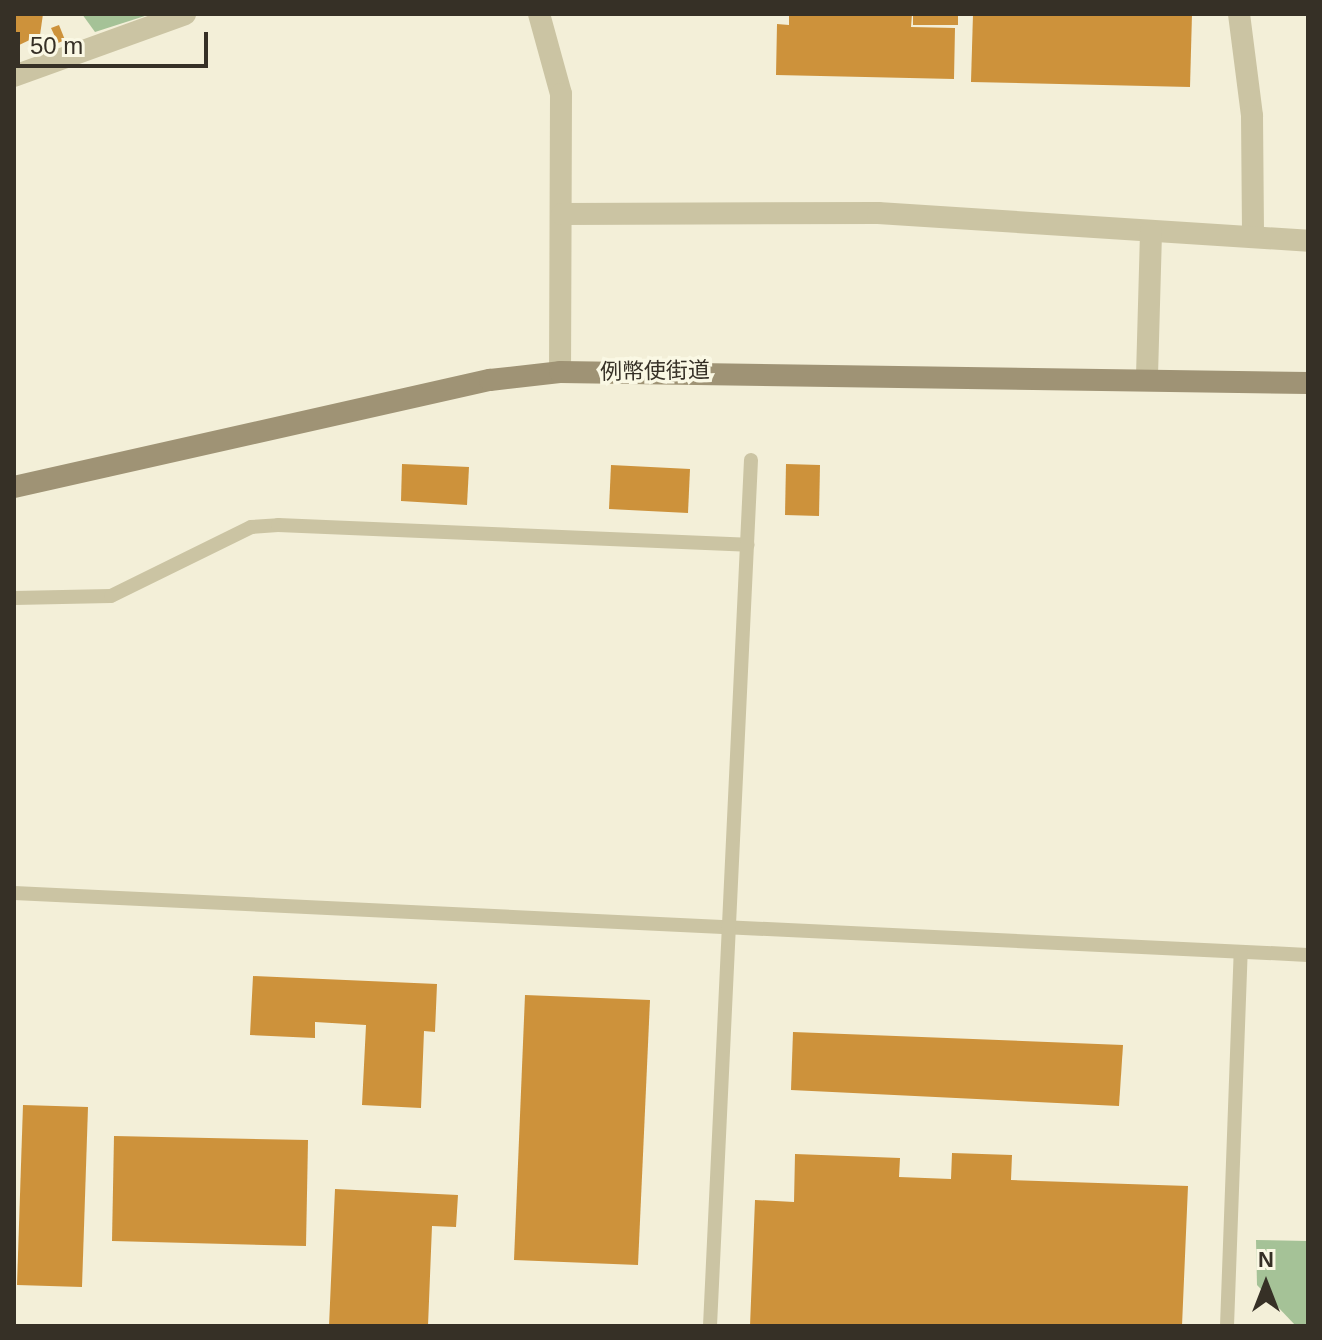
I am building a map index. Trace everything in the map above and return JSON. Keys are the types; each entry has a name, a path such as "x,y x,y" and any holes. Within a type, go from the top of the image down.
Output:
{"main road":[{"name":"例幣使街道","path":"14,487 490,380 560,372 1147,376 1308,383"}],"street":[{"path":"14,76 185,14"},
{"path":"539,14 561,94 560,372"},
{"path":"1239,14 1252,116 1253,235"},
{"path":"562,214 878,213 1253,235 1308,241"},
{"path":"1147,376 1151,231"}],"lane":[{"path":"710,1326 751,460"},
{"path":"14,598 111,596 251,527 278,525 748,545"},
{"path":"14,893 727,930 1308,955"},
{"path":"1227,1326 1241,952"}],"green space":[{"path":"82,14 151,14 95,32"},
{"path":"1256,1240 1308,1241 1308,1326 1296,1326 1257,1285"}],"building":[{"path":"14,14 43,14 40,35 15,47"},
{"path":"789,14 912,14 911,27 955,28 954,79 776,75 777,24 789,25"},
{"path":"913,14 958,14 958,25 913,25"},
{"path":"973,14 1192,14 1190,87 971,82"},
{"path":"59,25 65,40 58,43 51,28"},
{"path":"402,464 469,467 467,505 401,501"},
{"path":"786,464 820,465 819,516 785,515"},
{"path":"611,465 690,469 688,513 609,509"},
{"path":"253,976 437,984 435,1032 424,1031 421,1108 362,1105 366,1025 315,1022 315,1038 250,1035"},
{"path":"525,995 650,1000 638,1265 514,1260"},
{"path":"793,1032 1123,1045 1119,1106 791,1090"},
{"path":"23,1105 88,1107 82,1287 17,1285"},
{"path":"114,1136 308,1140 306,1246 112,1241"},
{"path":"952,1153 1012,1155 1011,1180 1188,1186 1182,1326 750,1326 755,1200 794,1202 795,1154 900,1158 899,1177 951,1179"},
{"path":"335,1189 458,1195 456,1227 432,1226 428,1326 329,1326"}]}
